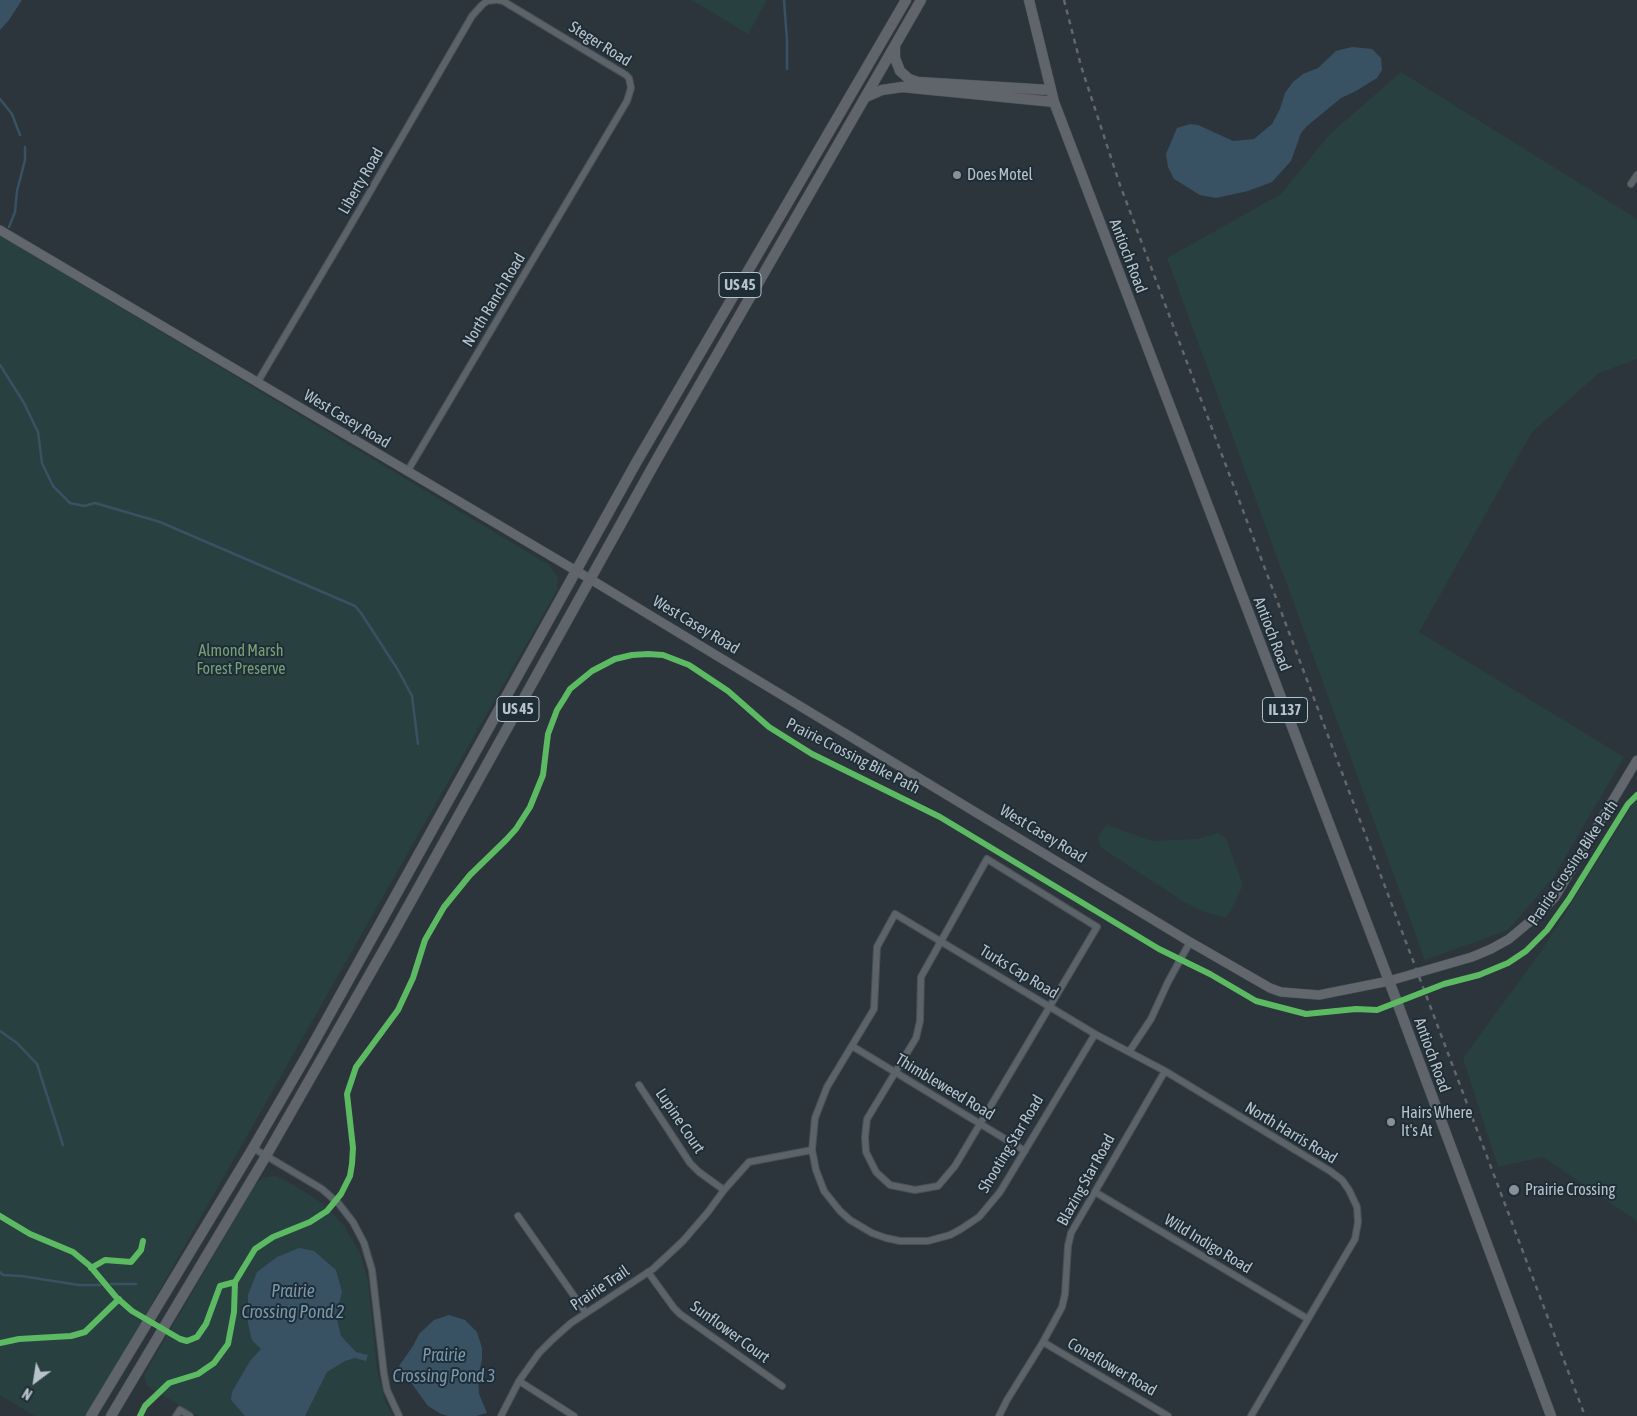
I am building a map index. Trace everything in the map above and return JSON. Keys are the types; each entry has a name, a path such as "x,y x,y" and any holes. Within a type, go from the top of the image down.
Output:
{"main road":[{"name":"US 45","path":"91,1416 253,1148 356,968 636,464 906,0"},
{"name":"US 45","path":"111,1416 266,1156 396,928 590,579 921,0"},
{"name":"Antioch Road","path":"1029,0 1054,102 1389,981 1551,1416"},
{"path":"895,45 894,58 900,71 909,79 918,82 1050,90"},
{"path":"866,97 882,90 902,87 1054,102"},
{"name":"West Casey Road","path":"0,230 590,579 1190,942 1270,988 1281,992 1318,995 1389,981 1446,965 1491,949 1509,939 1539,914 1554,897 1637,760"}],"street":[{"name":"Liberty Road","path":"257,383 472,16 488,1 496,0 503,1 522,13"},
{"name":"Steger Road","path":"522,13 629,78 631,88 628,101 604,141"},
{"name":"North Ranch Road","path":"407,472 604,141"},
{"path":"1631,184 1637,175"},
{"path":"987,859 1097,927 1051,1007 955,1166 938,1186 915,1190 890,1185 876,1172 866,1152 867,1120 916,1038 919,1030 921,977 987,859"},
{"name":"Turks Cap Road","path":"895,914 1095,1034 1129,1052"},
{"name":"Shooting Star Road","path":"895,914 877,947 874,1009 820,1102 814,1118 812,1150 816,1170 824,1191 850,1220 872,1233 886,1238 928,1241 950,1235 979,1217 1000,1192 1095,1034"},
{"path":"1129,1052 1151,1019 1168,982 1190,942"},
{"name":"Thimbleweed Road","path":"852,1046 1025,1151"},
{"name":"North Harris Road","path":"1129,1052 1165,1071 1320,1164 1342,1180 1357,1207 1358,1222 1355,1239 1251,1416"},
{"name":"Blazing Star Road","path":"999,1416 1062,1307 1071,1233 1165,1071"},
{"name":"Lupine Court","path":"639,1084 690,1163 724,1190"},
{"path":"253,1148 322,1189 339,1204 353,1222 364,1242 372,1270 387,1390 399,1416"},
{"name":"Prairie Trail","path":"501,1416 519,1381 539,1353 553,1338 586,1313 648,1272 683,1242 749,1162 812,1150"},
{"name":"Wild Indigo Road","path":"1095,1192 1308,1319"},
{"path":"518,1216 586,1313"},
{"name":"Sunflower Court","path":"648,1272 680,1314 782,1386"},
{"name":"Coneflower Road","path":"1043,1342 1168,1416"},
{"path":"519,1381 574,1416"},
{"path":"178,1413 190,1416"}],"green space":[{"path":"692,0 767,0 748,34"},
{"path":"1401,72 1637,219 1637,359 1599,373 1532,432 1419,632 1624,757 1553,878 1508,930 1425,960 1167,258 1281,194 1329,135"},
{"name":"Almond Marsh Forest Preserve","path":"0,235 549,565 558,577 557,590 88,1416 35,1416 0,1395"},
{"path":"1637,798 1637,1221 1543,1157 1498,1167 1463,1058 1540,953"},
{"path":"1107,825 1152,841 1197,839 1218,833 1223,836 1226,839 1243,885 1230,912 1226,917 1223,917 1205,912 1184,902 1105,850 1101,847 1098,838"},
{"path":"276,1176 323,1204 344,1226 360,1253 368,1281 377,1370 385,1401 393,1416 198,1416 147,1386 144,1375 255,1185 263,1178"}],"water":[{"path":"0,0 22,0 0,30"},
{"path":"1352,47 1372,49 1381,58 1382,70 1377,78 1341,98 1307,126 1301,133 1291,161 1272,182 1248,191 1216,198 1200,195 1174,179 1168,167 1166,154 1177,128 1190,124 1198,125 1233,141 1254,139 1272,124 1280,109 1285,93 1293,82 1303,74 1318,68 1336,51"},
{"name":"Prairie Crossing Pond 2","path":"299,1248 314,1251 336,1270 342,1292 336,1315 341,1336 356,1352 368,1355 366,1361 355,1358 345,1361 327,1372 305,1416 245,1416 231,1400 232,1392 250,1361 261,1349 252,1340 248,1323 248,1295 257,1272 277,1257"},
{"name":"Prairie Crossing Pond 3","path":"449,1315 465,1320 477,1332 482,1348 482,1360 478,1377 479,1394 487,1413 476,1416 448,1416 441,1414 428,1406 399,1366 419,1334 434,1320"}],"waterway":[{"path":"784,0 787,69"},
{"path":"0,99 12,114 20,135"},
{"path":"9,227 15,212 17,191 25,160 25,147"},
{"path":"0,365 24,403 38,432 42,463 53,486 70,503 84,506 95,503 160,522 355,606 398,670 412,696 418,744"},
{"path":"0,1031 17,1043 37,1064 63,1145"},
{"path":"0,1272 3,1275 79,1285 100,1285"},
{"path":"111,1284 136,1284"}],"railway":[{"path":"1064,0 1081,66 1120,185 1585,1416"}],"cycle path":[{"name":"Prairie Crossing Bike Path","path":"140,1416 145,1406 169,1383 198,1374 214,1363 228,1344 234,1312 235,1282 255,1249 273,1237 310,1222 327,1211 341,1194 350,1176 352,1164 353,1148 347,1094 356,1067 398,1010 413,978 425,940 444,907 470,875 516,829 530,807 543,775 548,734 557,710 570,689 592,671 615,659 632,655 663,655 689,665 728,691 769,727 812,754 940,817 1159,949 1210,974 1256,1001 1306,1014 1356,1009 1377,1010 1444,984 1479,975 1508,963 1526,951 1547,930 1569,899 1628,804 1637,795"},
{"path":"0,1216 30,1234 73,1252 90,1266 116,1297 132,1311 180,1339 187,1341 197,1337 206,1324 220,1286 235,1282"},
{"path":"91,1268 105,1260 131,1262 141,1250 143,1241"},
{"path":"0,1343 19,1339 71,1336 85,1332 119,1299"}],"place":[{"name":"Does Motel","path":"957,175"},
{"name":"Hairs Where It's At","path":"1391,1122"},
{"name":"Prairie Crossing","path":"1514,1190"}]}
